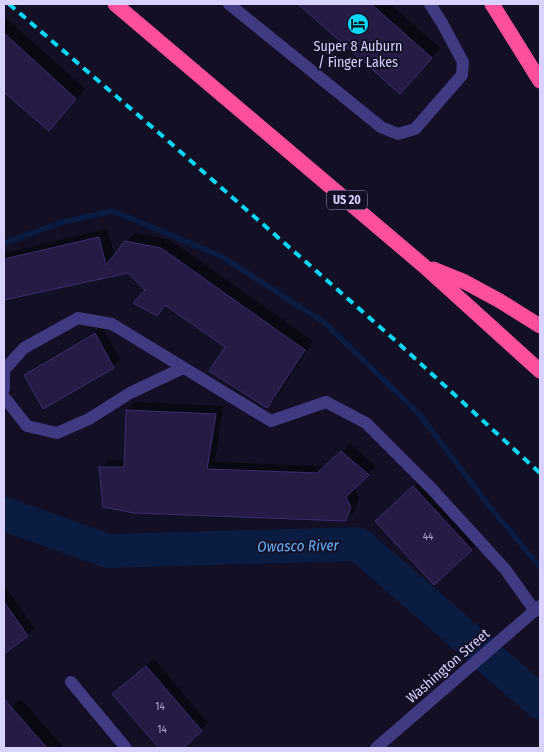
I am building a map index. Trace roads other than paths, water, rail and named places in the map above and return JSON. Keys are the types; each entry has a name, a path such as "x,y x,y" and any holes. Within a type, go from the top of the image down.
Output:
{"highway":[{"name":"US 20","path":"115,4 424,266 540,371"},
{"path":"492,4 540,80"},
{"path":"424,266 465,282 540,326"}],"street":[{"path":"228,4 381,127 398,134 415,129 462,75 463,62 442,22 430,4"},
{"path":"4,389 4,370 24,348 78,318 112,324 271,421 326,402 366,423 431,488 505,569 537,608"},
{"path":"4,397 27,426 57,433 89,419 130,393 184,368"},
{"name":"Washington Street","path":"376,748 537,608"},
{"path":"71,682 126,748"}],"waterway":[{"path":"4,243 63,222 113,211 221,256 325,323 419,414 490,507 540,567"},
{"name":"Owasco River","path":"4,514 108,551 358,544 540,702"}],"railway":[{"path":"9,4 397,342 540,473"}],"place":[{"name":"Super 8 Auburn / Finger Lakes","path":"358,24"}]}
